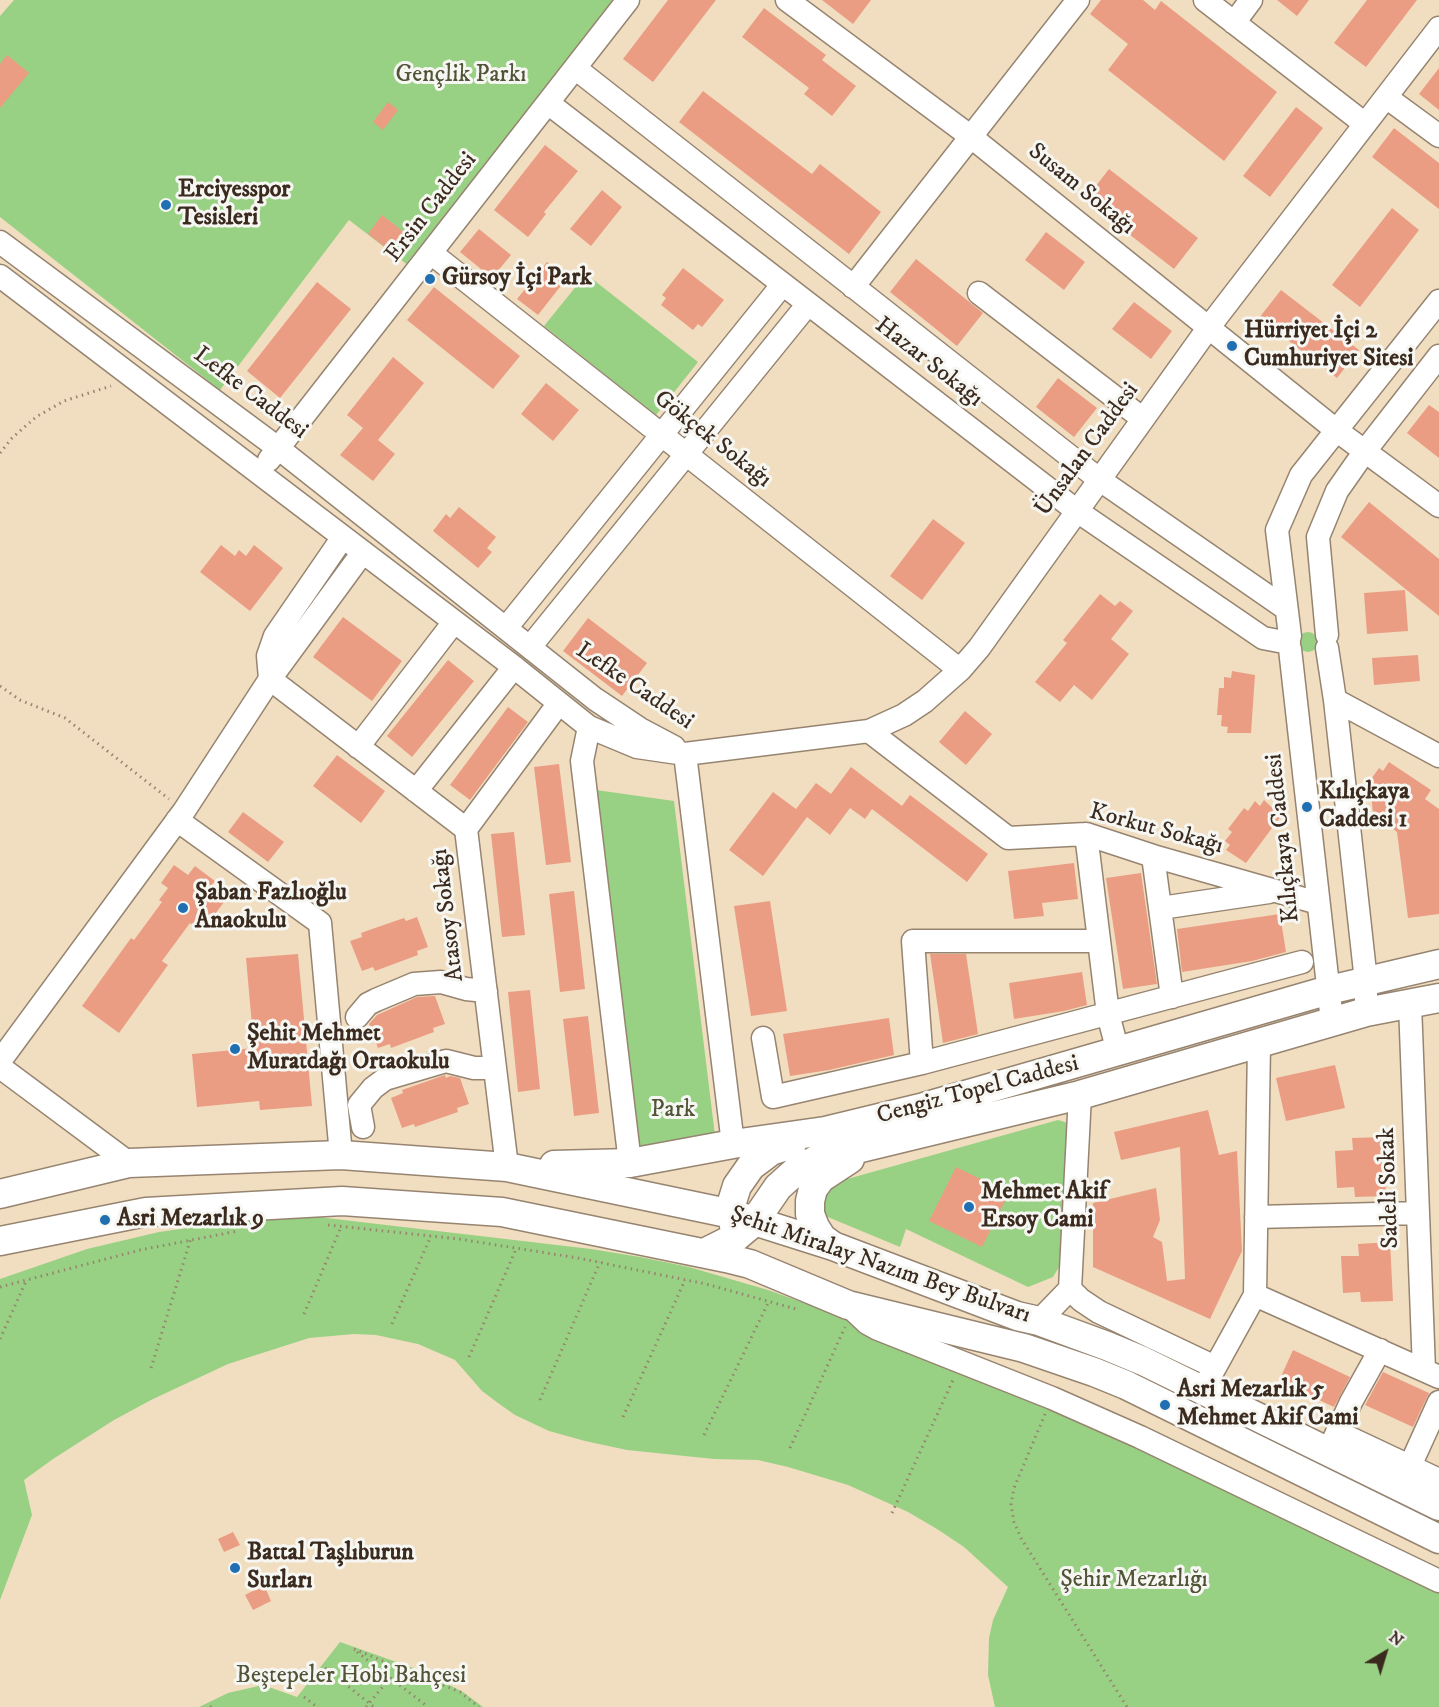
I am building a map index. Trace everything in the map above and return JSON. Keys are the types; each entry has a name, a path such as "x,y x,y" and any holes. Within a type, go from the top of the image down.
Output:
{"main road":[{"name":"Cengiz Topel Caddesi","path":"507,1167 630,1163 733,1144 825,1131 924,1107 1329,990 1439,964"},
{"name":"Cengiz Topel Caddesi","path":"741,1224 797,1170 820,1158 1080,1095 1366,1012 1439,998"},
{"path":"750,1264 741,1224 732,1202 737,1186 751,1166 771,1151 825,1131"},
{"path":"833,1246 822,1238 810,1214 813,1189 821,1178 867,1148"},
{"name":"Şehit Miralay Nazım Bey Bulvarı","path":"0,1194 129,1163 341,1155 507,1167 833,1246 1017,1316 1039,1321 1116,1350 1208,1379 1332,1442 1439,1506"},
{"name":"Şehit Miralay Nazım Bey Bulvarı","path":"0,1241 146,1212 342,1201 502,1212 704,1253 750,1264 846,1321 1024,1348 1094,1372 1126,1385 1439,1539"},
{"path":"704,1253 741,1224"}],"street":[{"name":"Ersin Caddesi","path":"259,473 628,0"},
{"name":"Susam Sokağı","path":"787,0 970,136 1336,430 1439,506"},
{"path":"853,287 1078,0"},
{"path":"1205,0 1365,124"},
{"path":"1234,23 1251,0"},
{"name":"Ünsalan Caddesi","path":"685,754 869,731 904,715 925,701 960,670 979,648 1209,327 1439,28"},
{"name":"Hazar Sokağı","path":"575,68 1100,480 1285,608"},
{"path":"1386,97 1439,136"},
{"name":"Hazar Sokağı","path":"548,103 1077,512 1263,638 1290,643"},
{"name":"Lefke Caddesi","path":"0,242 278,448 595,699 640,729 685,754"},
{"name":"Gökçek Sokağı","path":"431,253 960,670"},
{"name":"Lefke Caddesi","path":"0,276 514,667 589,727 637,747 685,754"},
{"path":"506,628 783,284"},
{"path":"979,293 1143,419"},
{"name":"Kılıçkaya Caddesi","path":"1332,1021 1277,530 1300,475 1439,301"},
{"path":"530,647 807,304"},
{"path":"1366,1012 1365,981 1327,642 1318,537 1337,491 1439,356"},
{"path":"270,679 268,656 275,636 343,537"},
{"path":"0,1061 180,815 270,679 363,552"},
{"path":"358,747 454,622"},
{"path":"1304,623 1318,625 1327,642 1319,659 1312,662 1299,660 1290,643 1293,630 1304,623"},
{"path":"416,791 514,667"},
{"name":"Atasoy Sokağı","path":"270,679 466,829 507,1167"},
{"path":"1335,700 1439,756"},
{"path":"466,829 560,703"},
{"path":"589,727 582,761 630,1163"},
{"name":"Korkut Sokağı","path":"869,731 1008,838 1086,834 1318,903"},
{"path":"685,754 733,1144"},
{"path":"180,815 320,923 341,1155"},
{"path":"1086,834 1108,1014 1118,1052"},
{"path":"1154,856 1172,997"},
{"path":"1161,908 1276,891"},
{"path":"922,1062 913,941 1099,941"},
{"path":"763,1038 773,1097 922,1062 1302,962"},
{"path":"357,1017 368,1004 414,984 441,982 486,992"},
{"name":"Sadeli Sokak","path":"1410,1004 1418,1213 1431,1373"},
{"path":"1070,1289 1080,1300 1208,1379 1255,1294 1259,1044"},
{"path":"363,1127 359,1105 373,1088 385,1079 446,1061 474,1068 495,1068"},
{"path":"0,1067 129,1163"},
{"path":"1039,1321 1070,1289 1080,1095"},
{"path":"1256,1217 1418,1213"},
{"path":"1255,1294 1431,1373"},
{"path":"846,1321 867,1323 1052,1398 1140,1437 1439,1581"},
{"path":"1380,1350 1351,1401 1332,1442 1410,1466 1439,1480"},
{"path":"1410,1466 1439,1402"}],"path":[{"path":"0,453 12,438 36,417 64,400 133,379"},
{"path":"0,686 20,700 65,718 180,815"},
{"path":"328,1225 517,1247 600,1262 769,1300 798,1310"},
{"path":"304,1314 341,1227"},
{"path":"0,1287 140,1250 242,1230"},
{"path":"392,1324 431,1236"},
{"path":"151,1368 191,1239"},
{"path":"469,1357 517,1247"},
{"path":"540,1400 600,1262"},
{"path":"0,1339 27,1279"},
{"path":"623,1417 685,1280"},
{"path":"704,1435 769,1300"},
{"path":"790,1448 846,1321"},
{"path":"892,1513 953,1380"},
{"path":"1052,1398 1014,1488 1011,1505 1014,1522 1021,1538 1127,1707"},
{"path":"428,1707 354,1649 460,1692 476,1706"},
{"path":"324,1668 374,1707"},
{"path":"366,1707 390,1677"},
{"path":"304,1697 317,1707"}],"green space":[{"name":"Erciyesspor Tesisleri","path":"14,0 618,0 409,266 349,220 220,390 0,217 0,16"},
{"path":"586,274 698,362 656,415 544,326"},
{"path":"1308,632 1315,635 1318,642 1315,649 1308,652 1301,649 1298,642 1301,635"},
{"name":"Park","path":"596,790 674,801 718,1160 641,1169"},
{"path":"1058,1120 1068,1123 1070,1129 1059,1267 1053,1277 1028,1287 906,1229 900,1247 823,1215 821,1203 827,1189 840,1181"},
{"name":"Şehir Mezarlığı","path":"318,1217 591,1249 689,1267 768,1290 918,1344 1439,1589 1439,1707 995,1707 988,1675 989,1638 993,1620 1008,1587 964,1547 937,1529 908,1512 848,1485 788,1467 758,1460 714,1459 627,1450 549,1431 515,1415 482,1391 455,1360 418,1344 376,1335 354,1334 309,1338 228,1364 114,1420 53,1459 24,1480 32,1515 0,1600 0,1279 87,1249 159,1232 236,1221"},
{"name":"Beştepeler Hobi Bahçesi","path":"340,1642 422,1671 463,1692 483,1707 199,1707 228,1693 263,1685 297,1697"}],"building":[{"path":"668,0 716,0 653,82 623,59"},
{"path":"822,0 871,0 853,24"},
{"path":"1101,0 1143,0 1155,10 1161,1 1277,92 1224,161 1108,70 1128,44 1090,14"},
{"path":"1277,0 1309,0 1297,16"},
{"path":"1367,0 1417,0 1366,67 1334,43"},
{"path":"764,8 826,55 822,60 856,86 832,116 804,94 809,88 742,37"},
{"path":"7,55 29,73 0,108 0,64"},
{"path":"1439,68 1439,110 1419,94"},
{"path":"703,91 812,174 820,164 881,212 849,254 679,122"},
{"path":"388,102 398,110 383,130 373,122"},
{"path":"1296,107 1323,128 1270,197 1243,176"},
{"path":"1394,128 1439,163 1439,209 1372,157"},
{"path":"545,145 578,171 544,212 546,214 528,237 494,210"},
{"path":"1109,169 1198,238 1174,269 1085,200"},
{"path":"602,190 622,207 591,246 570,229"},
{"path":"1392,208 1419,230 1360,307 1332,285"},
{"path":"382,215 405,233 391,252 368,234"},
{"path":"479,229 511,255 492,278 460,252"},
{"path":"1046,232 1085,262 1064,290 1025,260"},
{"path":"916,259 983,313 957,346 890,292"},
{"path":"547,262 567,278 538,315 517,299"},
{"path":"683,268 724,300 702,327 698,324 693,330 661,305 666,298 662,295"},
{"path":"317,282 351,309 280,398 247,371"},
{"path":"434,287 520,356 493,389 407,320"},
{"path":"1281,290 1359,350 1337,378 1259,318"},
{"path":"1134,302 1172,331 1151,359 1112,329"},
{"path":"393,357 424,383 378,440 395,454 373,481 340,455 363,428 347,415"},
{"path":"1058,378 1097,408 1074,437 1036,407"},
{"path":"546,383 579,410 553,441 521,414"},
{"path":"1429,405 1439,412 1439,458 1407,433"},
{"path":"1369,502 1439,559 1439,616 1341,537"},
{"path":"459,507 496,537 487,548 492,552 478,568 433,531 446,514 450,518"},
{"path":"933,519 965,543 922,600 890,576"},
{"path":"221,545 235,556 239,550 246,556 254,545 283,568 250,611 200,572"},
{"path":"1405,590 1408,631 1367,634 1364,593"},
{"path":"1100,594 1115,606 1120,601 1133,611 1111,639 1129,654 1092,700 1074,685 1060,702 1035,682 1067,643 1063,640"},
{"path":"343,617 402,661 372,701 313,657"},
{"path":"588,618 647,663 622,696 563,651"},
{"path":"1418,655 1420,681 1374,685 1372,658"},
{"path":"448,660 474,681 412,757 387,736"},
{"path":"1232,671 1255,675 1251,733 1227,733 1228,727 1221,726 1222,715 1217,715 1219,688 1224,688 1224,677 1231,678"},
{"path":"508,707 528,722 470,800 450,785"},
{"path":"965,711 992,734 966,765 939,742"},
{"path":"337,755 385,791 361,823 313,786"},
{"path":"1389,762 1431,790 1425,799 1439,809 1439,914 1408,918 1397,832 1373,813 1371,793 1364,789 1379,768 1383,771"},
{"path":"559,764 571,862 546,865 534,767"},
{"path":"851,767 902,806 910,795 988,854 967,882 872,809 865,819 850,808 830,835 807,817 763,876 729,850 773,792 796,809 816,783 831,794"},
{"path":"1264,800 1281,816 1246,863 1226,850 1230,845 1225,841 1232,832 1228,829 1244,808 1248,811 1255,801 1260,806"},
{"path":"243,812 284,842 268,862 228,832"},
{"path":"514,832 525,935 502,937 491,834"},
{"path":"1074,863 1078,899 1042,903 1044,916 1014,919 1008,871"},
{"path":"174,865 188,875 195,866 215,881 208,890 224,902 210,921 203,915 194,926 190,923 162,961 168,965 119,1033 82,1006 131,938 134,940 162,902 159,900 168,888 161,883"},
{"path":"1141,873 1157,984 1123,989 1106,878"},
{"path":"574,891 585,989 560,992 549,894"},
{"path":"770,901 787,1011 751,1016 734,906"},
{"path":"1280,914 1286,952 1252,961 1182,972 1177,929"},
{"path":"417,917 428,947 417,951 418,955 375,971 373,967 362,971 350,941 362,937 361,933 404,918 406,921"},
{"path":"298,954 312,1106 260,1110 259,1101 197,1107 192,1054 254,1048 246,958"},
{"path":"930,954 966,954 978,1034 943,1043"},
{"path":"1082,972 1087,1005 1014,1019 1009,983"},
{"path":"530,990 540,1089 518,1092 508,992"},
{"path":"435,996 445,1024 433,1028 434,1032 391,1048 390,1044 378,1048 369,1024 377,1015 417,997"},
{"path":"588,1016 599,1113 574,1116 563,1019"},
{"path":"889,1018 894,1055 829,1070 790,1076 783,1034"},
{"path":"1335,1065 1345,1108 1286,1121 1276,1078"},
{"path":"445,1075 446,1078 450,1076 460,1078 469,1104 457,1108 458,1112 415,1127 414,1124 402,1128 391,1098 403,1093 402,1090"},
{"path":"1208,1110 1219,1155 1237,1151 1242,1251 1210,1319 1093,1267 1093,1203 1156,1188 1160,1220 1153,1237 1162,1242 1167,1281 1185,1279 1180,1147 1121,1160 1114,1132"},
{"path":"1384,1137 1386,1196 1355,1197 1354,1187 1337,1188 1335,1151 1353,1150 1352,1138"},
{"name":"Mehmet Akif Ersoy Cami","path":"956,1167 1009,1193 982,1247 929,1221"},
{"path":"1390,1242 1393,1301 1361,1302 1360,1292 1343,1293 1341,1256 1359,1256 1358,1244"},
{"path":"1293,1350 1350,1377 1334,1407 1279,1381"},
{"path":"1383,1372 1429,1393 1413,1427 1365,1405"},
{"path":"233,1532 240,1545 224,1552 218,1539"},
{"path":"264,1585 271,1601 253,1610 245,1595"}],"place":[{"name":"Erciyesspor Tesisleri","path":"166,205"},
{"name":"Gürsoy İçi Park","path":"430,279"},
{"name":"Hürriyet İçi 2 Cumhuriyet Sitesi","path":"1232,346"},
{"name":"Kılıçkaya Caddesi 1","path":"1307,807"},
{"name":"Şaban Fazlıoğlu Anaokulu","path":"183,908"},
{"name":"Şehit Mehmet Muratdağı Ortaokulu","path":"235,1049"},
{"name":"Mehmet Akif Ersoy Cami","path":"969,1207"},
{"name":"Asri Mezarlık 9","path":"105,1220"},
{"name":"Asri Mezarlık 5 Mehmet Akif Cami","path":"1165,1405"},
{"name":"Battal Taşlıburun Surları","path":"235,1568"}],"park label":[{"name":"Gençlik Parkı","path":"461,76"}]}
